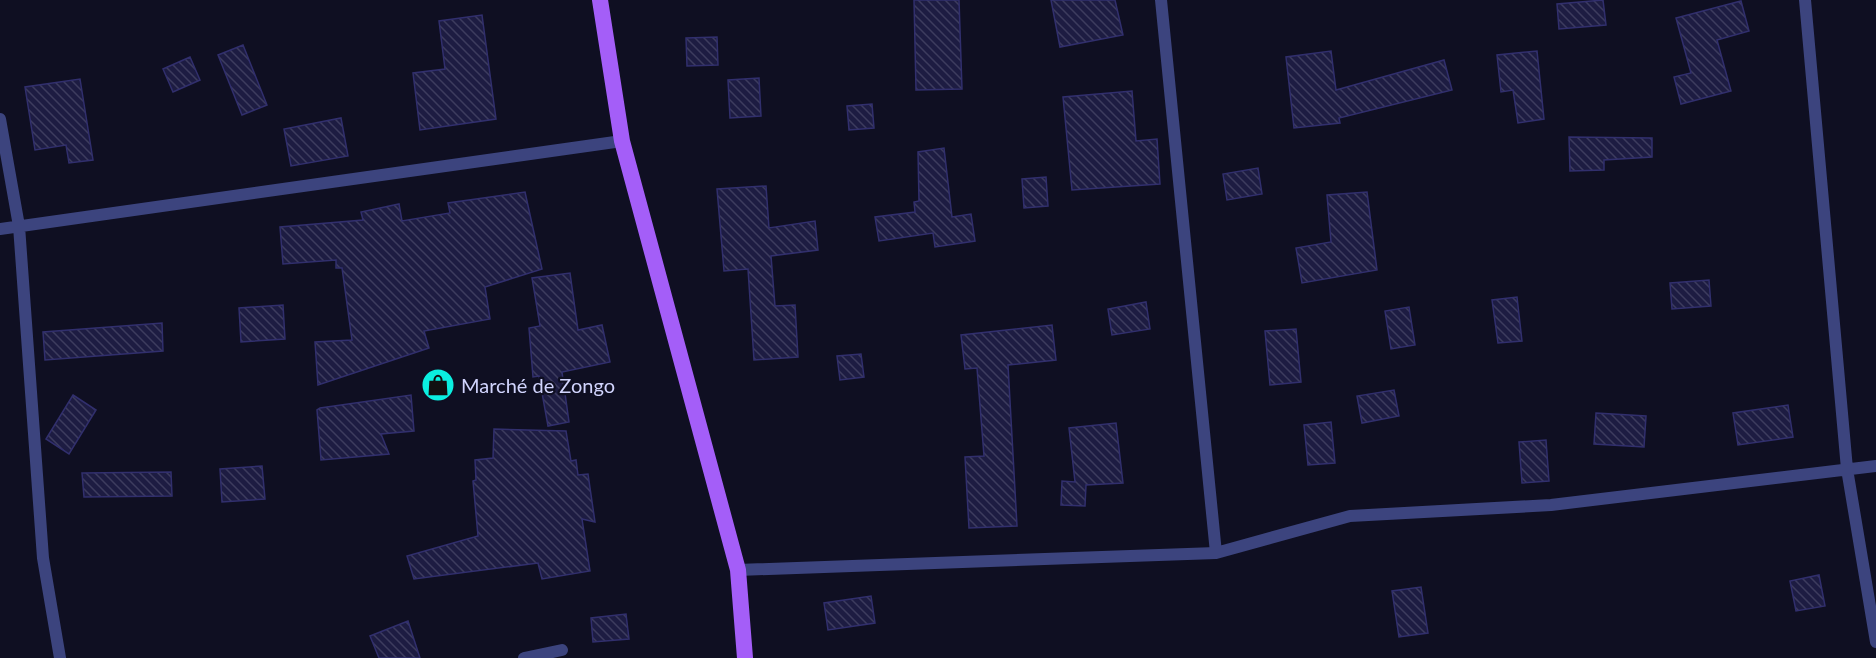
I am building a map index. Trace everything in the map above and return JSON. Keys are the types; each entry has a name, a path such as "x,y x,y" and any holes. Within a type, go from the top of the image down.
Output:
{"main road":[{"path":"600,0 622,141 738,570 745,658"}],"street":[{"path":"1161,0 1216,553"},
{"path":"1805,0 1847,469 1876,642"},
{"path":"0,119 19,226 43,558 60,658"},
{"path":"0,229 622,141"},
{"path":"738,570 1216,553 1350,516 1551,505 1876,466"},
{"path":"524,658 562,650"}],"building":[{"path":"914,0 959,0 962,89 916,90"},
{"path":"1051,0 1115,0 1123,35 1060,47"},
{"path":"1603,0 1606,25 1559,29 1557,4"},
{"path":"1741,1 1749,31 1717,40 1731,91 1681,104 1674,77 1691,73 1676,18"},
{"path":"482,15 496,119 420,130 413,73 445,69 439,21"},
{"path":"717,37 718,65 687,66 686,38"},
{"path":"243,45 267,105 242,115 218,55"},
{"path":"1331,51 1336,90 1444,60 1452,90 1339,118 1340,123 1294,128 1286,57"},
{"path":"1537,51 1544,119 1518,123 1513,90 1501,92 1497,55"},
{"path":"190,57 200,80 173,92 163,69"},
{"path":"759,78 761,116 730,118 728,80"},
{"path":"80,79 93,160 69,163 66,145 35,150 25,87"},
{"path":"1132,91 1136,141 1157,139 1160,184 1072,190 1063,97"},
{"path":"872,104 874,128 849,130 847,106"},
{"path":"341,118 348,156 291,166 284,129"},
{"path":"1569,137 1652,138 1652,157 1604,160 1604,170 1570,171"},
{"path":"944,148 952,217 971,214 975,241 935,247 933,233 879,241 875,217 915,212 914,202 919,201 918,152"},
{"path":"1258,168 1262,194 1227,200 1223,174"},
{"path":"1046,177 1048,206 1024,208 1022,179"},
{"path":"766,186 769,228 815,221 818,250 771,256 775,306 795,305 798,357 754,360 748,269 724,271 717,189"},
{"path":"525,192 542,269 485,287 490,319 424,331 429,348 318,385 315,342 352,340 342,268 336,268 336,260 283,264 280,227 363,220 361,212 399,204 402,221 450,213 448,203"},
{"path":"1367,192 1377,270 1302,283 1296,248 1331,242 1327,195"},
{"path":"570,273 578,330 602,325 610,362 562,372 569,422 548,426 539,376 533,377 529,328 540,326 532,278"},
{"path":"1709,280 1711,306 1672,309 1670,283"},
{"path":"1517,297 1522,341 1498,343 1492,300"},
{"path":"1146,302 1150,329 1112,335 1108,309"},
{"path":"283,305 285,339 241,342 239,308"},
{"path":"1409,307 1415,345 1391,349 1385,311"},
{"path":"162,323 163,351 45,360 43,332"},
{"path":"1052,325 1056,360 1008,365 1017,526 969,528 965,457 984,456 977,368 965,369 961,335"},
{"path":"1296,329 1301,382 1270,385 1265,331"},
{"path":"861,354 864,377 840,380 837,356"},
{"path":"1394,390 1399,416 1362,423 1357,396"},
{"path":"73,395 96,410 69,454 46,439"},
{"path":"411,395 414,431 381,434 389,454 321,460 317,410"},
{"path":"1788,405 1793,437 1738,445 1733,413"},
{"path":"1596,413 1646,416 1644,447 1594,444"},
{"path":"1331,422 1335,463 1308,465 1304,425"},
{"path":"1116,423 1123,483 1086,485 1085,506 1061,505 1062,481 1075,482 1069,428"},
{"path":"494,429 566,431 571,461 576,460 578,475 588,474 595,522 582,519 590,571 542,579 538,563 414,579 407,556 478,536 473,481 476,480 475,460 493,458"},
{"path":"1546,440 1549,481 1522,483 1519,442"},
{"path":"262,466 265,499 222,502 220,469"},
{"path":"171,472 172,496 84,497 82,473"},
{"path":"1819,575 1825,606 1796,611 1790,581"},
{"path":"1421,587 1428,633 1399,637 1392,591"},
{"path":"871,596 875,623 828,630 824,603"},
{"path":"626,614 629,639 593,642 591,618"},
{"path":"408,621 420,658 379,658 370,636"}],"place":[{"name":"Marché de Zongo","path":"438,385"}]}
